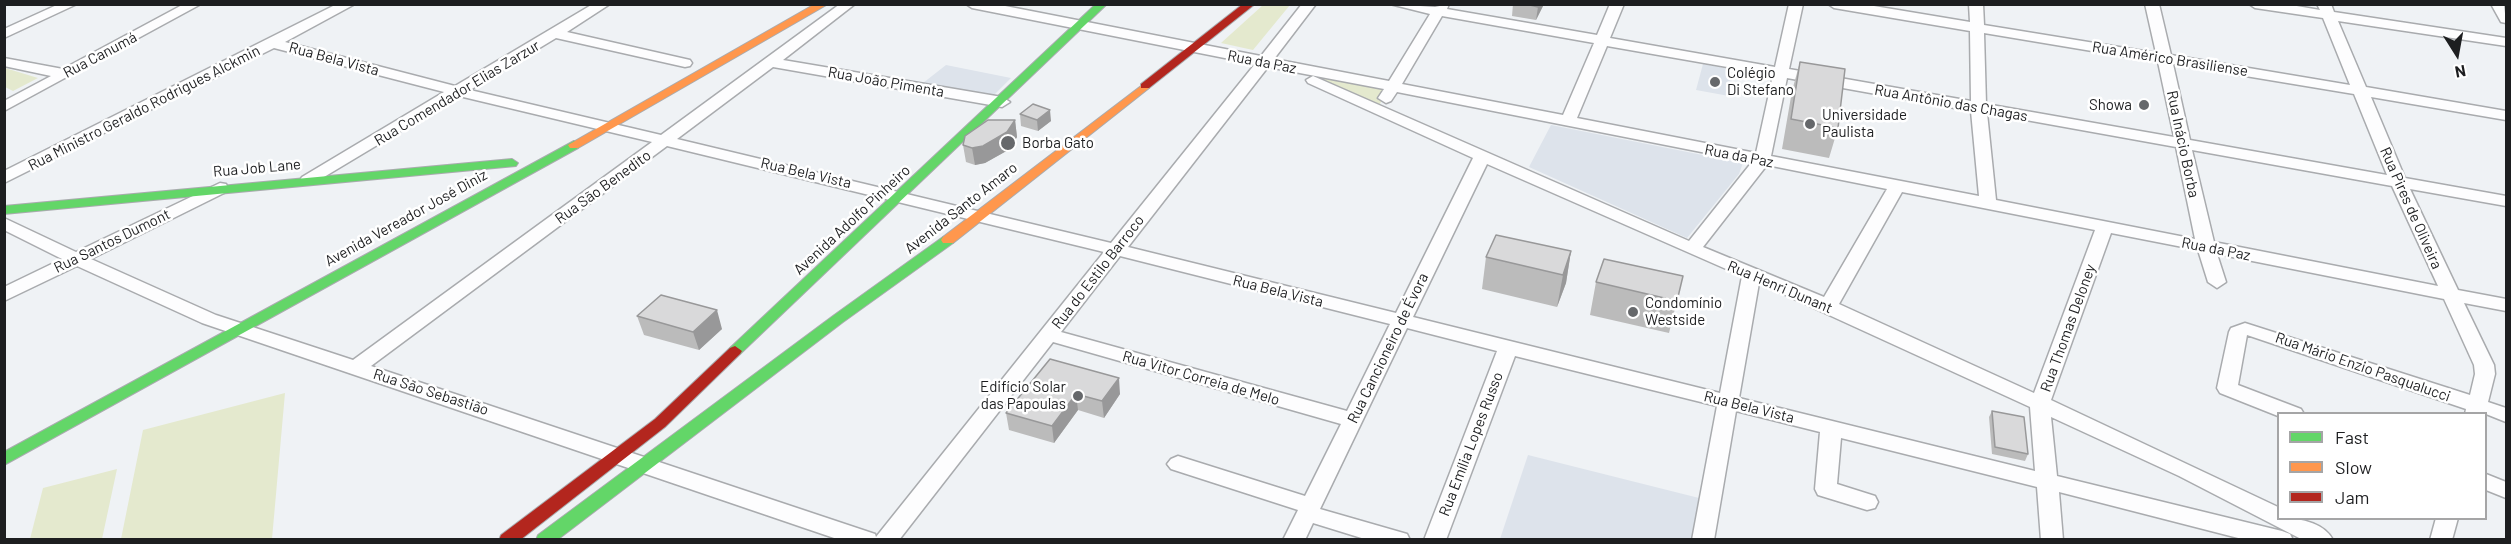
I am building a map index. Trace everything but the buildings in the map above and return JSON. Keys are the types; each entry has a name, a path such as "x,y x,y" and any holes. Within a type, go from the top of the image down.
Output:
{"main road":[{"path":"775,15 794,4"},
{"name":"Avenida Vereador José Diniz","path":"4,459 229,321 610,126 755,39 823,4"},
{"name":"Avenida Adolfo Pinheiro","path":"621,456 715,373 1002,102 1102,4"},
{"name":"Avenida Santo Amaro","path":"544,540 803,347 832,321 878,294 1196,49 1250,4"},
{"path":"1086,114 1193,30"},
{"path":"666,74 690,60"},
{"name":"Avenida Vereador José Diniz","path":"482,179 619,103"},
{"name":"Rua Job Lane","path":"4,210 220,188 512,163"},
{"name":"Avenida Santo Amaro","path":"942,224 978,196"},
{"name":"Avenida Santo Amaro","path":"832,321 843,306 882,270"},
{"name":"Avenida Vereador José Diniz","path":"197,333 229,321"},
{"path":"507,540 621,456"}],"street":[{"path":"4,34 71,4"},
{"name":"Rua Canumá","path":"8,101 65,74 195,4"},
{"name":"Rua Ministro Geraldo Rodrigues Alckmin","path":"4,178 349,4"},
{"name":"Rua Comendador Elias Zarzur","path":"308,180 604,4"},
{"name":"Rua São Benedito","path":"356,368 668,140 849,4"},
{"name":"Rua da Paz","path":"972,4 2506,305"},
{"name":"Rua do Estilo Barroco","path":"886,540 1115,251 1271,63 1310,4"},
{"name":"Rua Antônio das Chagas","path":"1396,4 1440,8 1601,41 1783,74 2506,201"},
{"path":"1568,122 1617,4"},
{"path":"1692,249 1762,160 1797,4"},
{"name":"Rua Américo Brasiliense","path":"1834,4 2506,115"},
{"path":"1976,4 1979,108 1988,204"},
{"name":"Rua Inácio Borba","path":"2152,4 2206,247 2217,282"},
{"path":"2255,4 2326,10 2506,42"},
{"path":"2497,4 2506,19"},
{"path":"1381,109 1390,87 1440,8"},
{"name":"Rua Pires de Oliveira","path":"2326,10 2359,91 2484,365 2476,409"},
{"path":"556,34 690,60"},
{"name":"Rua Bela Vista","path":"273,43 459,92 900,196 2282,540"},
{"path":"4,62 65,74"},
{"name":"Rua João Pimenta","path":"771,62 1002,102"},
{"name":"Rua Henri Dunant","path":"1271,63 1381,109 1482,157 1750,275 1828,306 2277,516"},
{"name":"Rua Cancioneiro de Évora","path":"1294,540 1482,157"},
{"path":"1828,306 1897,186"},
{"name":"Rua Santos Dumont","path":"4,295 220,188"},
{"name":"Rua São Sebastião","path":"4,222 76,259 229,321 356,368 867,540"},
{"name":"Rua Thomas Deloney","path":"2052,540 2040,404 2105,227"},
{"path":"1703,540 1750,275"},
{"name":"Rua Mário Enzio Pasqualucci","path":"2288,412 2236,393 2226,385 2238,332 2246,329 2253,330 2476,409 2506,415"},
{"name":"Rua Vitor Correia de Melo","path":"1050,335 1352,420"},
{"name":"Rua Emília Lopes Russo","path":"1435,540 1508,348"},
{"path":"1831,428 1826,489 1867,502"},
{"path":"1178,464 1399,540"},
{"path":"2487,482 2506,490"},
{"path":"2285,520 2322,540"},
{"path":"2441,540 2447,520"}],"shaded area":[{"name":"Colégio Di Stefano","path":"1703,64 1734,70 1729,96 1696,90"},
{"path":"946,65 1011,78 992,97 923,83"},
{"path":"1551,125 1743,163 1739,174 1687,238 1529,167"},
{"path":"1528,455 1699,498 1692,539 1500,539"}],"green space":[{"path":"1263,5 1290,5 1253,50 1221,43"},
{"path":"5,68 38,78 13,91 5,87"},
{"path":"1302,71 1386,88 1379,107"},
{"path":"285,393 272,539 121,539 143,430"},
{"path":"117,469 102,539 30,539 43,488"}],"traffic: fast":[{"path":"735,351 1102,4"},
{"path":"4,459 574,145"},
{"path":"4,210 512,163"},
{"path":"544,540 838,319 948,240"}],"traffic: slow":[{"path":"574,145 823,4"},
{"path":"948,240 1145,86"}],"traffic: jam":[{"path":"1145,86 1250,4"},
{"path":"507,540 660,423 735,351"}],"place":[{"name":"Colégio Di Stefano","path":"1715,82"},
{"name":"Showa","path":"2144,105"},
{"name":"Universidade Paulista","path":"1810,124"},
{"name":"Borba Gato","path":"1008,143"},
{"name":"Condomínio Westside","path":"1633,312"},
{"name":"Edifício Solar das Papoulas","path":"1078,396"}]}
